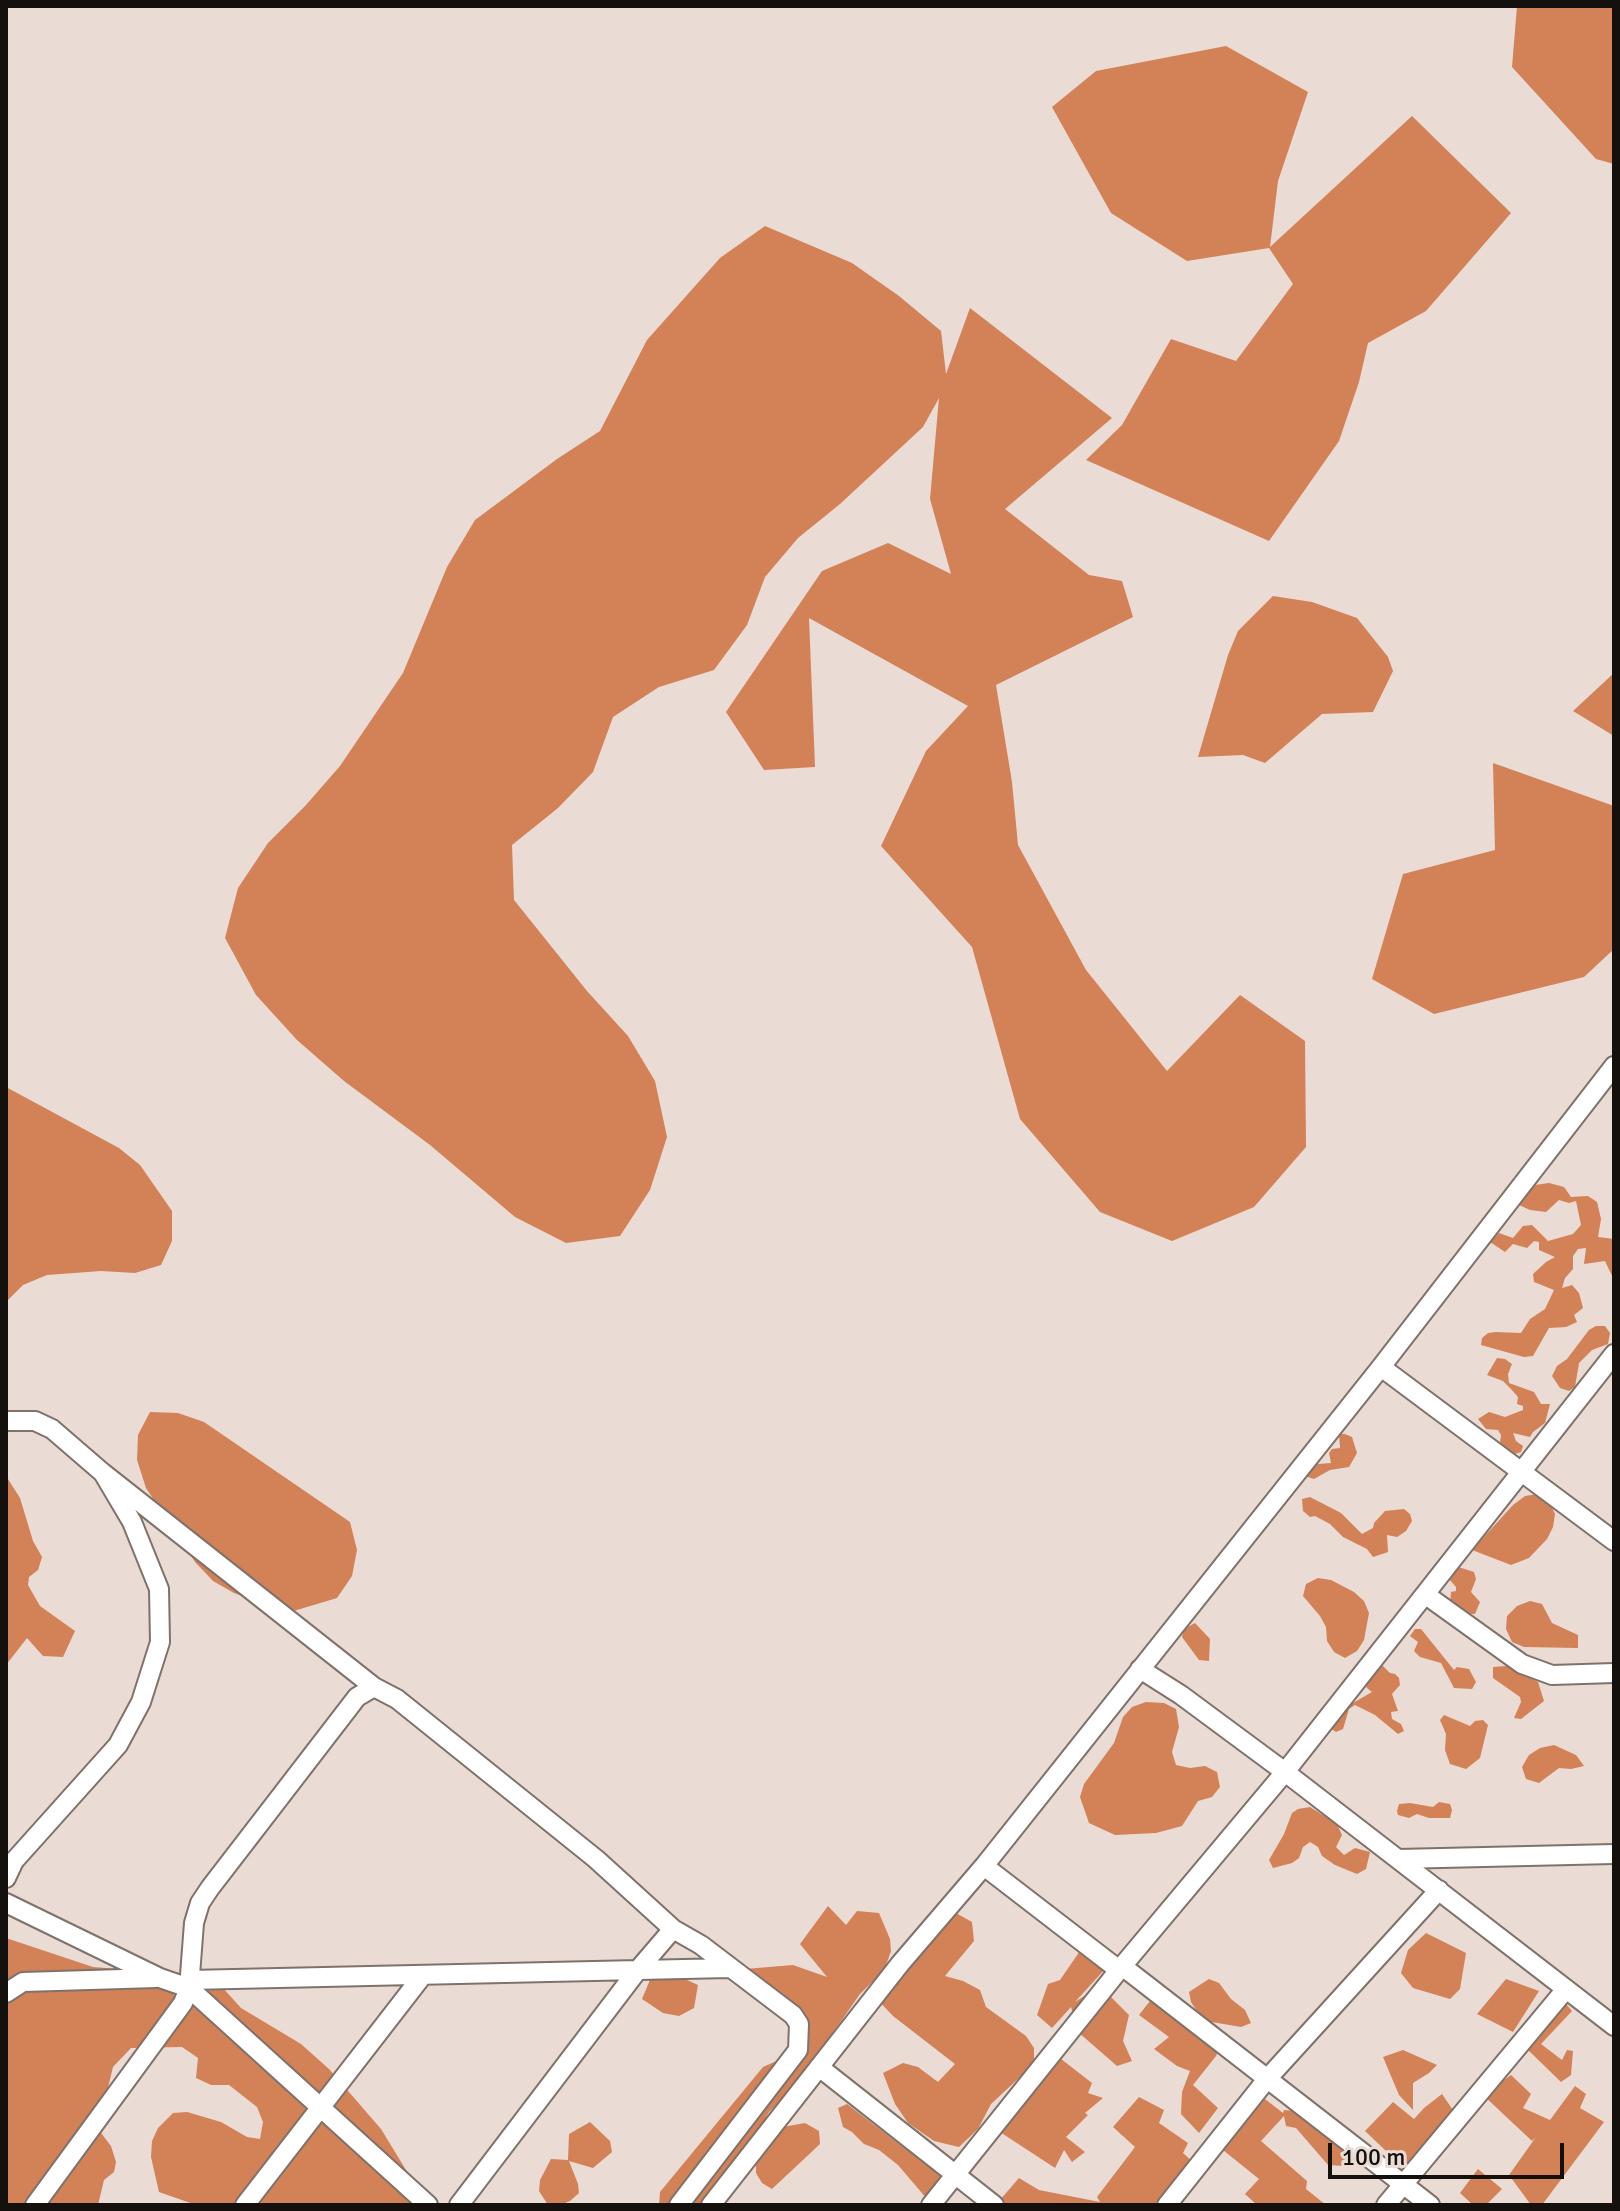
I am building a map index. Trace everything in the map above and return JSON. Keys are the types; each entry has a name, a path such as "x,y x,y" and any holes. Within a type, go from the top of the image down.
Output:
{"street":[{"path":"711,2205 900,1964 984,1866 1381,1367 1614,1066"},
{"path":"931,2205 1120,1968 1285,1772 1614,1354"},
{"path":"1381,1367 1614,1541"},
{"path":"6,1421 35,1421 52,1429 103,1473 374,1687 397,1699 596,1859 673,1929 701,1945 793,2015 799,2024 798,2050 679,2205"},
{"path":"6,1878 14,1861 118,1745 141,1702 160,1642 159,1589 132,1522 103,1473"},
{"path":"1426,1595 1522,1664 1552,1675 1614,1673"},
{"path":"1140,1669 1181,1695 1285,1772 1614,2026"},
{"path":"35,2205 183,2003 189,1984 194,1923 200,1903 357,1697 374,1687"},
{"path":"1398,1859 1614,1854"},
{"path":"984,1866 1430,2205"},
{"path":"1167,2205 1267,2079 1439,1890"},
{"path":"6,1903 160,1978"},
{"path":"459,2205 637,1971 673,1929"},
{"path":"6,1993 23,1982 160,1978 189,1984 729,1968"},
{"path":"245,2205 423,1975"},
{"path":"189,1984 319,2108 428,2205"},
{"path":"1386,2205 1566,1989"},
{"path":"819,2067 994,2205"}],"shaded area":[{"path":"1517,6 1614,6 1614,164 1596,159 1512,67"},
{"path":"1226,46 1308,92 1278,181 1270,247 1412,116 1511,213 1426,311 1368,343 1359,382 1339,441 1269,541 1086,460 1122,425 1171,339 1236,361 1293,284 1269,248 1187,261 1111,213 1052,107 1096,71"},
{"path":"765,226 852,263 899,296 941,331 946,374 970,308 1112,418 1005,509 1089,575 1122,581 1133,617 996,685 1012,782 1018,845 1086,970 1167,1071 1240,995 1305,1041 1306,1147 1254,1207 1172,1241 1100,1212 1020,1119 972,947 881,846 926,751 968,706 809,618 815,767 764,770 726,712 822,571 888,543 951,574 930,499 939,398 923,427 840,504 798,538 765,577 747,625 714,670 659,687 613,717 593,772 558,808 512,845 514,900 587,991 628,1036 655,1081 667,1137 650,1190 620,1236 566,1243 515,1217 297,1040 256,995 225,938 238,888 268,843 340,766 403,673 447,567 475,520 600,431 647,340 720,258"},
{"path":"1273,596 1312,602 1357,618 1388,657 1393,671 1373,712 1322,714 1265,763 1243,755 1198,757 1238,631"},
{"path":"1614,673 1614,736 1573,711"},
{"path":"1493,763 1614,806 1614,949 1584,977 1434,1014 1372,979 1403,874 1495,850"},
{"path":"6,1087 119,1148 140,1165 172,1211 172,1241 161,1265 135,1273 101,1271 47,1275 23,1285 6,1302"},
{"path":"1549,1183 1564,1187 1571,1197 1588,1196 1597,1202 1601,1219 1598,1237 1614,1239 1614,1280 1605,1261 1584,1264 1586,1248 1578,1249 1573,1256 1573,1269 1565,1278 1562,1288 1572,1285 1579,1293 1583,1308 1574,1315 1577,1322 1566,1327 1549,1328 1533,1356 1524,1357 1481,1345 1482,1338 1488,1333 1521,1333 1530,1319 1545,1309 1554,1290 1534,1282 1533,1274 1555,1257 1539,1250 1539,1242 1534,1241 1527,1248 1513,1244 1505,1252 1490,1242 1499,1233 1513,1238 1523,1226 1532,1225 1548,1241 1573,1234 1581,1225 1576,1201 1569,1203 1559,1200 1546,1212 1517,1204 1535,1185"},
{"path":"1596,1326 1605,1326 1610,1333 1608,1344 1592,1350 1579,1363 1575,1387 1569,1391 1560,1388 1552,1376 1557,1366"},
{"path":"1497,1358 1512,1364 1509,1383 1534,1392 1541,1404 1550,1404 1545,1423 1530,1437 1513,1433 1516,1441 1523,1446 1521,1452 1515,1454 1500,1443 1498,1430 1486,1429 1478,1419 1489,1412 1505,1417 1523,1410 1523,1406 1517,1404 1518,1397 1503,1381 1487,1375"},
{"path":"150,1412 178,1413 204,1422 350,1522 357,1550 352,1576 337,1598 287,1613 234,1593 213,1581 195,1562 146,1488 137,1460 138,1435"},
{"path":"1339,1434 1352,1437 1357,1453 1349,1467 1330,1470 1314,1479 1305,1476 1307,1465 1331,1463 1329,1453 1332,1449 1340,1448"},
{"path":"6,1476 20,1498 33,1541 42,1557 38,1570 29,1577 28,1585 40,1606 75,1631 63,1657 43,1656 27,1638 6,1665"},
{"path":"1538,1494 1549,1501 1555,1514 1547,1539 1529,1558 1511,1565 1472,1550 1513,1505 1525,1496"},
{"path":"1310,1497 1341,1513 1362,1534 1373,1528 1385,1511 1404,1509 1412,1521 1406,1531 1397,1537 1387,1535 1388,1552 1373,1557 1367,1549 1343,1537 1330,1524 1303,1511 1302,1499"},
{"path":"1455,1566 1474,1572 1476,1579 1471,1592 1480,1602 1475,1614 1464,1613 1450,1604 1451,1592 1456,1591 1456,1587 1449,1579"},
{"path":"1318,1578 1331,1580 1354,1592 1364,1601 1369,1613 1364,1640 1357,1651 1345,1658 1334,1652 1327,1641 1326,1627 1320,1616 1303,1596 1306,1584"},
{"path":"1530,1601 1542,1604 1552,1623 1578,1635 1578,1648 1524,1647 1512,1642 1506,1629 1507,1616 1517,1606"},
{"path":"1195,1623 1210,1639 1209,1661 1199,1660 1182,1637 1184,1629"},
{"path":"1415,1629 1421,1629 1454,1670 1457,1667 1469,1669 1476,1682 1472,1689 1454,1688 1441,1663 1420,1657 1414,1651 1418,1642 1410,1636"},
{"path":"1379,1662 1399,1678 1400,1685 1392,1694 1398,1711 1391,1712 1392,1719 1401,1724 1404,1731 1398,1734 1375,1715 1355,1705 1349,1709 1343,1729 1336,1732 1329,1727 1351,1696 1353,1703 1372,1692 1359,1672"},
{"path":"1506,1666 1538,1682 1544,1701 1521,1719 1514,1718 1520,1697 1493,1678 1493,1667"},
{"path":"1146,1702 1164,1703 1176,1709 1179,1727 1172,1752 1176,1765 1190,1768 1205,1766 1217,1772 1220,1787 1212,1797 1198,1801 1182,1826 1156,1833 1115,1835 1089,1823 1080,1797 1084,1784 1114,1743 1123,1717 1132,1707"},
{"path":"1444,1715 1470,1726 1475,1721 1483,1720 1488,1725 1480,1758 1466,1769 1450,1764 1445,1750 1446,1734 1440,1720"},
{"path":"1554,1745 1576,1755 1584,1766 1559,1768 1539,1783 1526,1779 1522,1767 1529,1755 1540,1748"},
{"path":"1439,1802 1450,1804 1450,1818 1398,1815 1399,1804 1433,1807"},
{"path":"1310,1807 1337,1824 1342,1835 1336,1847 1344,1855 1355,1848 1370,1852 1366,1869 1357,1874 1335,1865 1310,1842 1292,1863 1273,1868 1269,1860 1292,1813"},
{"path":"828,1906 846,1925 857,1911 879,1913 890,1939 891,1951 884,1971 956,1913 972,1922 974,1941 945,1976 980,1990 986,2007 1026,2036 1034,2048 1034,2064 991,2104 978,2129 959,2147 934,2141 908,2123 895,2104 883,2073 903,2063 918,2067 938,2082 955,2064 893,2016 875,1997 874,1980 860,1994 797,2084 769,2112 755,2137 736,2157 701,2205 659,2205 660,2192 763,2067 799,2051 798,2021 745,1969 793,1965 827,1977 800,1944"},
{"path":"1426,1933 1466,1953 1460,1989 1450,1999 1413,1988 1401,1973 1408,1950"},
{"path":"6,1938 93,1967 179,1974 222,1987 241,2008 301,2044 329,2069 381,2129 417,2188 435,2205 196,2205 159,2192 151,2157 152,2141 158,2128 173,2113 187,2112 221,2122 247,2137 260,2139 263,2122 257,2107 229,2085 211,2085 196,2078 198,2058 182,2047 131,2048 113,2067 98,2129 111,2146 116,2162 114,2172 104,2180 98,2205 6,2205"},
{"path":"1082,1948 1105,1969 1075,2002 1100,1986 1129,2015 1123,2041 1132,2061 1117,2066 1078,2032 1071,2007 1052,2028 1037,2015 1048,1984 1060,1980"},
{"path":"652,1975 676,1975 698,1985 694,2008 679,2016 663,2013 642,1999"},
{"path":"1209,1979 1219,1983 1231,1999 1245,2010 1251,2023 1241,2027 1206,2021 1225,2036 1216,2056 1193,2085 1218,2108 1199,2133 1181,2114 1182,2092 1190,2071 1177,2066 1154,2049 1169,2037 1139,2015 1150,2001 1179,2002 1202,2019 1191,2002 1189,1992"},
{"path":"1506,1979 1539,1991 1513,2032 1477,2014"},
{"path":"1566,2004 1572,2011 1541,2044 1562,2060 1567,2050 1573,2051 1571,2075 1561,2082 1526,2048"},
{"path":"1403,2050 1437,2065 1413,2083 1413,2110 1399,2095 1383,2057"},
{"path":"1056,2055 1092,2083 1088,2093 1103,2098 1085,2113 1088,2115 1066,2137 1085,2152 1072,2162 1064,2150 1055,2168 1000,2132"},
{"path":"1511,2075 1531,2094 1523,2108 1550,2120 1575,2086 1586,2094 1580,2108 1604,2122 1542,2205 1531,2205 1509,2175 1536,2137 1532,2141 1483,2095"},
{"path":"1442,2094 1455,2113 1404,2168 1365,2131 1393,2102 1414,2119"},
{"path":"1139,2097 1164,2110 1159,2123 1188,2143 1183,2153 1193,2162 1154,2205 1009,2205 1000,2200 1019,2178 1039,2190 1100,2202 1097,2197 1135,2147 1113,2127"},
{"path":"1265,2099 1283,2113 1284,2110 1297,2111 1322,2134 1345,2147 1352,2159 1343,2166 1328,2165 1296,2128 1286,2126 1284,2116 1261,2141 1307,2181 1306,2189 1326,2205 1257,2205 1245,2194 1259,2179 1223,2150 1255,2107"},
{"path":"847,2104 941,2176 927,2199 898,2165 843,2127 838,2108"},
{"path":"590,2122 610,2141 612,2152 593,2168 569,2161 579,2193 560,2205 548,2205 539,2191 540,2180 551,2159 568,2160 569,2134"},
{"path":"805,2123 819,2131 820,2144 772,2189 762,2183 756,2173 756,2165 762,2146 783,2127"},
{"path":"1478,2169 1502,2189 1486,2205 1473,2205 1460,2193"}]}
